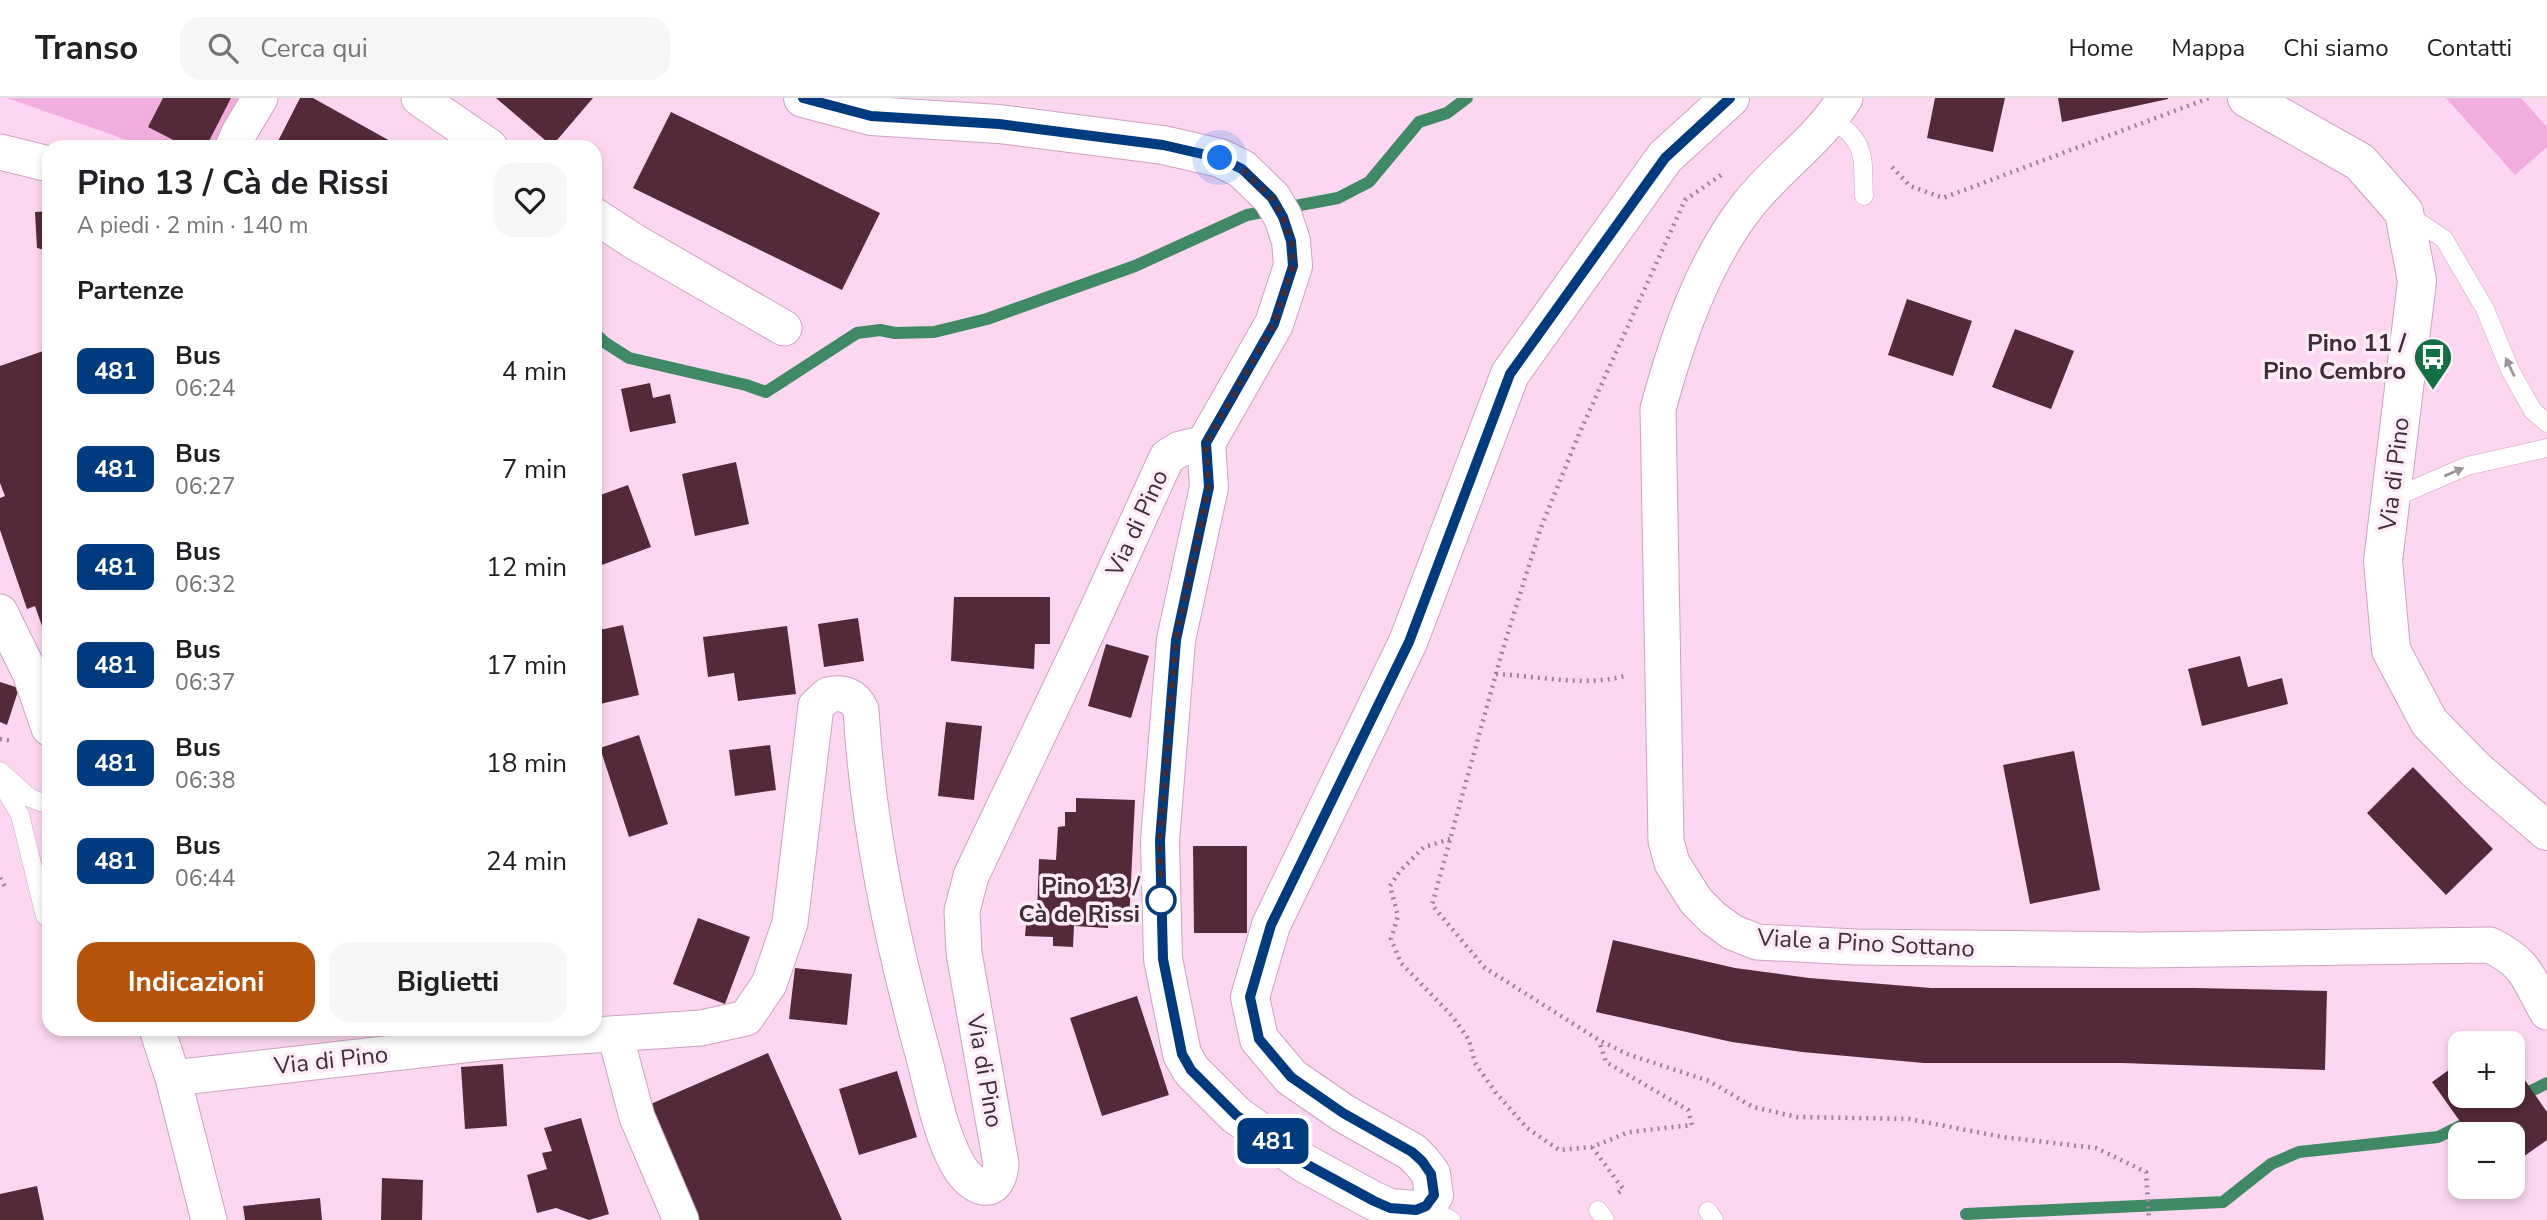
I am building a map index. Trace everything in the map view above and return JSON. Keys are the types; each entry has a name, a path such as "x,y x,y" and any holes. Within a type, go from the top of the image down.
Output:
{"street":[{"path":"236,140 260,98"},
{"path":"419,98 480,140"},
{"path":"803,98 871,116 999,124 1163,145 1220,158 1242,169 1259,183 1283,217 1291,241 1293,266 1274,324 1206,443"},
{"name":"Via di Pino","path":"602,1035 701,1028 746,1018 769,984 790,923 816,706 828,695 844,694 858,702 861,710 865,769 897,961 945,1135 954,1158 972,1184 981,1188 990,1186 997,1180 1000,1173 1000,1154 964,953 962,911 971,876 1167,457 1180,449 1206,443 1209,487 1176,640 1160,841 1163,959 1182,1054 1191,1070 1236,1115 1304,1163 1390,1208 1439,1213 1431,1174 1422,1161 1412,1152 1343,1113 1291,1077 1259,1039 1250,997 1271,925 1409,642 1510,374 1665,158 1730,98"},
{"path":"2248,98 2360,162 2404,212"},
{"name":"Viale a Pino Sottano","path":"1838,108 1749,204 1722,240 1676,345 1658,409 1666,841 1672,863 1696,901 1713,919 1732,932 1757,942 1855,947 2143,950 2490,945 2519,963 2547,1012"},
{"path":"0,152 42,162"},
{"name":"Via di Pino","path":"2404,212 2417,281 2383,561 2391,650 2430,722 2476,770 2547,831"},
{"path":"602,221 785,328"},
{"path":"0,612 40,671"},
{"path":"615,1034 637,1117 681,1220"},
{"path":"159,1036 173,1078 209,1220"},
{"name":"Via di Pino","path":"173,1078 489,1042 584,1036"}],"lane":[{"path":"1838,108 1861,150 1864,196"},
{"path":"2404,212 2444,239 2484,309 2510,370 2527,401 2533,411 2547,423"},
{"path":"2391,499 2468,466 2547,448"},
{"path":"0,771 30,798 42,802"},
{"path":"0,781 20,814 42,904"}],"path":[{"path":"1886,161 1910,186 1943,198 2210,98"},
{"path":"1496,674 1534,676 1551,681 1614,679 1630,675 1639,680 1663,680"},
{"path":"1450,839 1424,847 1390,886 1398,916 1391,939 1401,963 1452,1016 1469,1040 1475,1063 1496,1093 1527,1128 1559,1150 1592,1147 1629,1132 1692,1125 1689,1111 1606,1062 1599,1040"},
{"path":"1592,1147 1623,1189 1601,1215"},
{"path":"2146,1172 2149,1220"}],"shaded area":[{"path":"7,98 239,98 217,140 127,140"},
{"path":"2446,98 2521,98 2547,127 2547,147 2515,175"}],"building":[{"path":"163,98 231,98 210,140 173,140 148,127"},
{"path":"300,98 313,98 388,140 279,140"},
{"path":"496,98 593,98 557,140 545,140"},
{"path":"1935,98 2005,98 1993,152 1927,138"},
{"path":"2058,98 2168,98 2168,99 2062,122"},
{"path":"671,112 880,213 842,290 633,188"},
{"path":"35,212 42,212 42,249 37,248"},
{"path":"1907,299 1972,321 1953,376 1888,355"},
{"path":"2015,329 2074,351 2051,409 1992,387"},
{"path":"42,351 42,626 35,606 27,609 0,530 0,498 5,496 0,483 0,366"},
{"path":"650,383 653,398 670,394 676,423 630,432 621,389"},
{"path":"736,462 749,524 695,536 682,474"},
{"path":"628,485 651,547 602,565 602,494"},
{"path":"954,597 1050,597 1050,644 1035,644 1034,669 951,661"},
{"path":"858,618 864,661 824,667 818,624"},
{"path":"623,625 639,695 602,704 602,630"},
{"path":"787,626 796,694 738,701 734,673 708,677 703,637"},
{"path":"1106,644 1149,656 1131,718 1088,706"},
{"path":"2240,656 2248,687 2282,678 2288,704 2202,726 2188,669"},
{"path":"0,682 19,688 7,725 0,722"},
{"path":"946,722 982,726 974,800 938,796"},
{"path":"639,735 668,824 629,837 602,747"},
{"path":"770,745 776,790 735,796 729,750"},
{"path":"2074,751 2100,890 2030,904 2003,765"},
{"path":"2413,767 2493,849 2446,895 2367,813"},
{"path":"1076,798 1135,800 1129,922 1108,921 1108,928 1074,926 1073,947 1053,946 1053,937 1025,936 1027,914 1037,914 1039,859 1056,860 1058,827 1065,826 1065,812 1076,812"},
{"path":"1193,846 1247,846 1247,933 1194,933"},
{"path":"698,918 750,937 725,1004 673,984"},
{"path":"1613,940 1735,968 1809,978 1931,988 2327,991 2325,1070 2122,1063 1924,1063 1802,1052 1732,1042 1596,1012"},
{"path":"795,968 852,974 847,1025 789,1019"},
{"path":"1137,996 1169,1095 1102,1116 1070,1018"},
{"path":"768,1053 842,1220 696,1220 646,1106"},
{"path":"503,1064 507,1126 465,1129 461,1067"},
{"path":"897,1071 917,1137 859,1155 839,1089"},
{"path":"2448,1071 2448,1104 2432,1082"},
{"path":"2525,1080 2547,1112 2547,1140 2525,1156 2525,1122 2460,1122 2450,1108 2525,1108"},
{"path":"581,1118 609,1214 589,1220 556,1208 537,1213 527,1175 547,1169 542,1153 552,1151 544,1128"},
{"path":"382,1178 423,1180 422,1220 381,1220"},
{"path":"37,1186 44,1220 0,1220 0,1194"},
{"path":"320,1198 322,1220 245,1220 243,1206"}],"waterway":[{"path":"602,340 629,358 766,392 857,333 880,330 895,333 934,332 987,319 1135,266 1247,215 1338,198 1369,182 1419,122 1447,113 1467,98"},
{"path":"2525,1094 2547,1083"},
{"path":"1966,1214 2223,1202 2271,1164 2299,1152 2438,1137 2478,1117"}],"bus line":[{"name":"481","path":"803,98 871,116 999,124 1163,145 1220,158 1242,169 1259,183 1283,217 1291,241 1293,266 1286,293 1274,324 1206,443 1209,487 1176,640 1160,841 1163,959 1182,1054 1191,1070 1236,1115 1304,1163 1374,1201 1390,1208 1416,1210 1426,1206 1434,1195 1431,1174 1422,1161 1412,1152 1343,1113 1291,1077 1259,1039 1250,997 1271,925 1409,642 1510,374 1665,158 1730,98"}],"place":[{"name":"Pino 11 / Pino Cembro","path":"2433,391"},
{"name":"Pino 13 / Cà de Rissi","path":"1161,900"}],"route":[{"path":"1161,900 1162,912 1160,841 1176,640 1209,487 1206,443 1274,324 1293,266 1291,241 1283,217 1272,198 1242,169 1220,158"}]}
